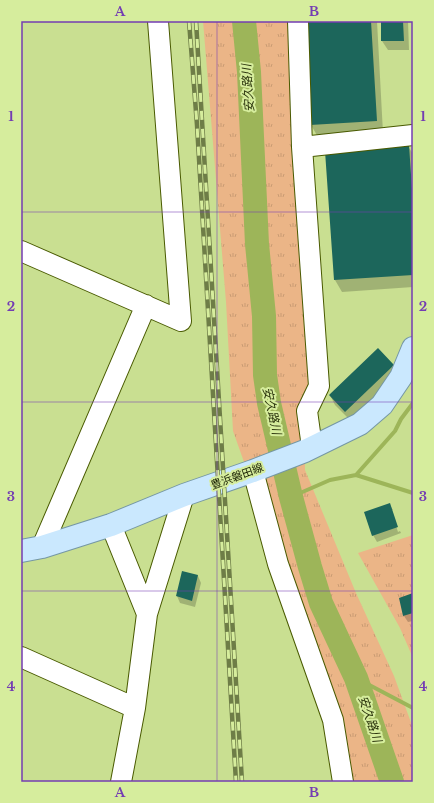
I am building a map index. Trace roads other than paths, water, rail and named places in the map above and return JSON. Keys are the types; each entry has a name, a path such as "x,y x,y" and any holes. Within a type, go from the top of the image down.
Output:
{"main road":[{"name":"豊浜磐田線","path":"21,551 42,547 111,525 184,495 253,471 308,449 360,424 382,405 401,377 413,348"}],"street":[{"path":"21,251 181,321 158,21"},
{"path":"298,21 302,147 319,386 307,411 308,449"},
{"path":"302,147 413,135"},
{"path":"42,547 146,305"},
{"path":"253,471 278,564 333,720 343,782"},
{"path":"121,782 136,708 148,614 184,495"},
{"path":"111,525 148,614"},
{"path":"21,657 136,708"}],"waterway":[{"name":"安久路川","path":"244,21 249,72 257,244 264,316 265,375 269,403 291,497 321,603 356,678 392,782"},
{"path":"356,475 395,431 401,419 413,403"},
{"path":"291,497 330,480 356,475 413,493"},
{"path":"356,678 413,708"}],"railway":[{"path":"189,21 197,125 236,782"},
{"path":"196,21 242,782"}]}
